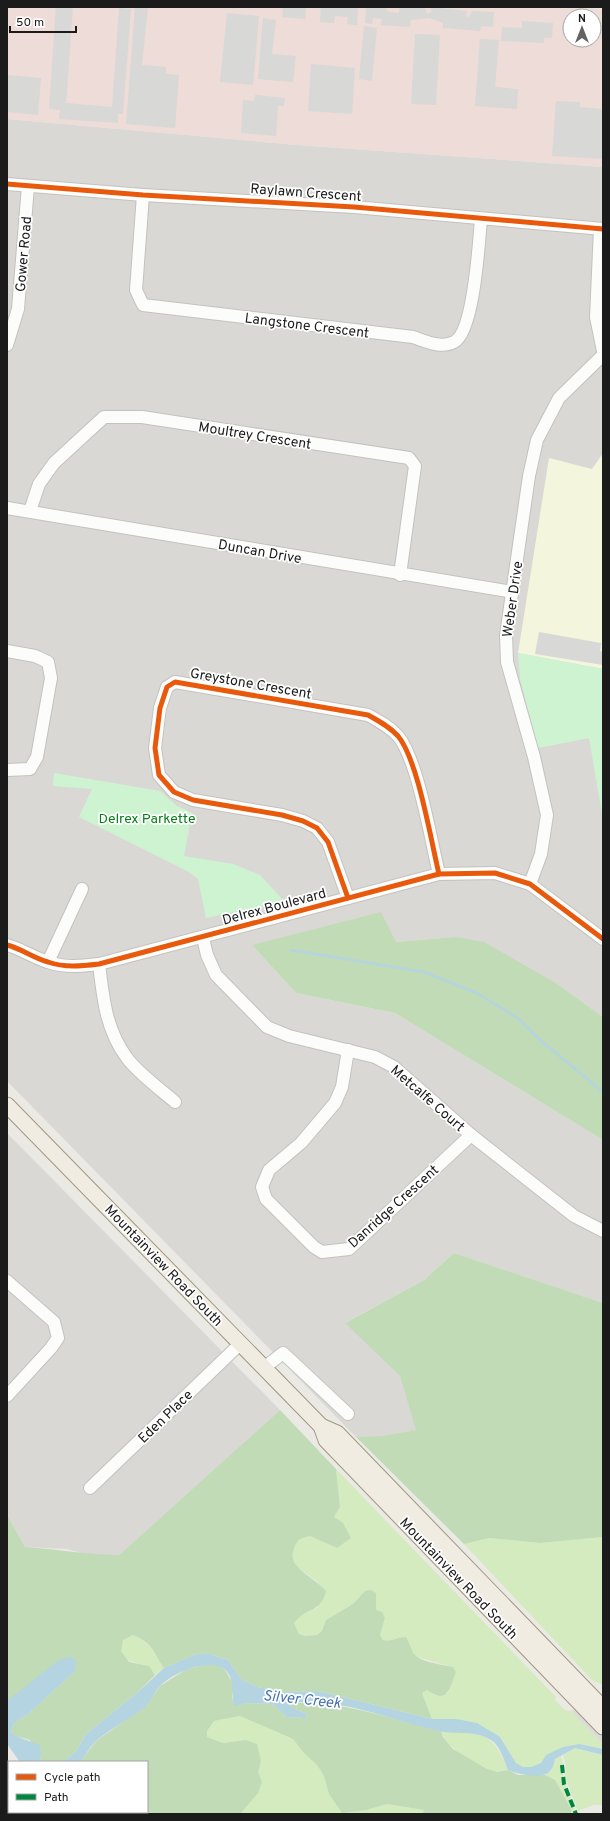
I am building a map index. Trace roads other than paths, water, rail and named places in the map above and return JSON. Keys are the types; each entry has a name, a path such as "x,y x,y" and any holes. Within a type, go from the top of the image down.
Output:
{"main road":[{"name":"Mountainview Road South","path":"7,1105 321,1426 337,1433 594,1705 603,1727"}],"street":[{"name":"Raylawn Crescent","path":"7,184 354,207 602,229"},
{"name":"Gower Road","path":"7,345 18,309 28,186"},
{"name":"Langstone Crescent","path":"143,194 136,290 143,305 413,337 443,346 455,342 462,333 476,283 481,219"},
{"path":"602,229 596,317 603,351"},
{"name":"Weber Drive","path":"530,884 541,854 547,815 534,757 507,662 506,635 529,476 538,440 559,398 603,355"},
{"name":"Moultrey Crescent","path":"30,511 40,484 54,463 104,417 142,417 408,458 415,466 400,575"},
{"name":"Duncan Drive","path":"7,508 400,575 513,592"},
{"path":"7,651 35,656 48,662 51,678 37,757 30,769 7,770"},
{"name":"Greystone Crescent","path":"348,898 328,842 317,828 302,821 282,815 193,800 174,792 159,775 155,748 160,708 167,687 175,682 368,715 385,724 398,736 407,751 421,797 439,874"},
{"name":"Delrex Boulevard","path":"7,945 19,948 48,962 72,966 99,964 203,938 439,874 495,873 530,884 603,939"},
{"path":"48,962 82,889"},
{"name":"Metcalfe Court","path":"203,938 207,955 216,975 267,1027 289,1036 375,1057 394,1067 471,1135 574,1216 603,1231"},
{"path":"99,964 105,1012 114,1038 127,1059 175,1102"},
{"name":"Danridge Crescent","path":"348,1050 342,1087 335,1103 301,1142 269,1170 262,1187 266,1199 314,1247 322,1252 349,1249 471,1135"},
{"path":"7,1280 54,1322 58,1338 51,1348 7,1396"},
{"name":"Eden Place","path":"90,1488 240,1344"},
{"path":"264,1368 283,1353 348,1414"}],"water":[{"name":"Silver Creek","path":"206,1653 228,1660 241,1679 257,1687 283,1692 318,1691 432,1719 456,1719 477,1723 500,1737 516,1763 523,1767 531,1767 541,1763 546,1755 563,1747 579,1744 603,1749 603,1755 575,1748 555,1759 552,1768 547,1774 536,1776 517,1773 508,1770 496,1745 493,1741 483,1736 439,1731 346,1706 328,1703 290,1703 291,1707 308,1715 305,1718 287,1717 273,1704 247,1703 234,1706 232,1681 228,1673 224,1669 217,1666 209,1665 199,1666 180,1672 164,1682 145,1707 97,1740 81,1761 65,1761 77,1750 86,1734 137,1693 164,1668 194,1655"},
{"path":"70,1657 76,1660 75,1671 27,1715 14,1723 11,1732 40,1746 41,1757 39,1761 19,1761 7,1744 7,1701 59,1660"}],"waterway":[{"path":"291,950 424,972 477,993 519,1019 539,1039 603,1092"}],"park label":[{"name":"Delrex Parkette","path":"147,818"}]}
